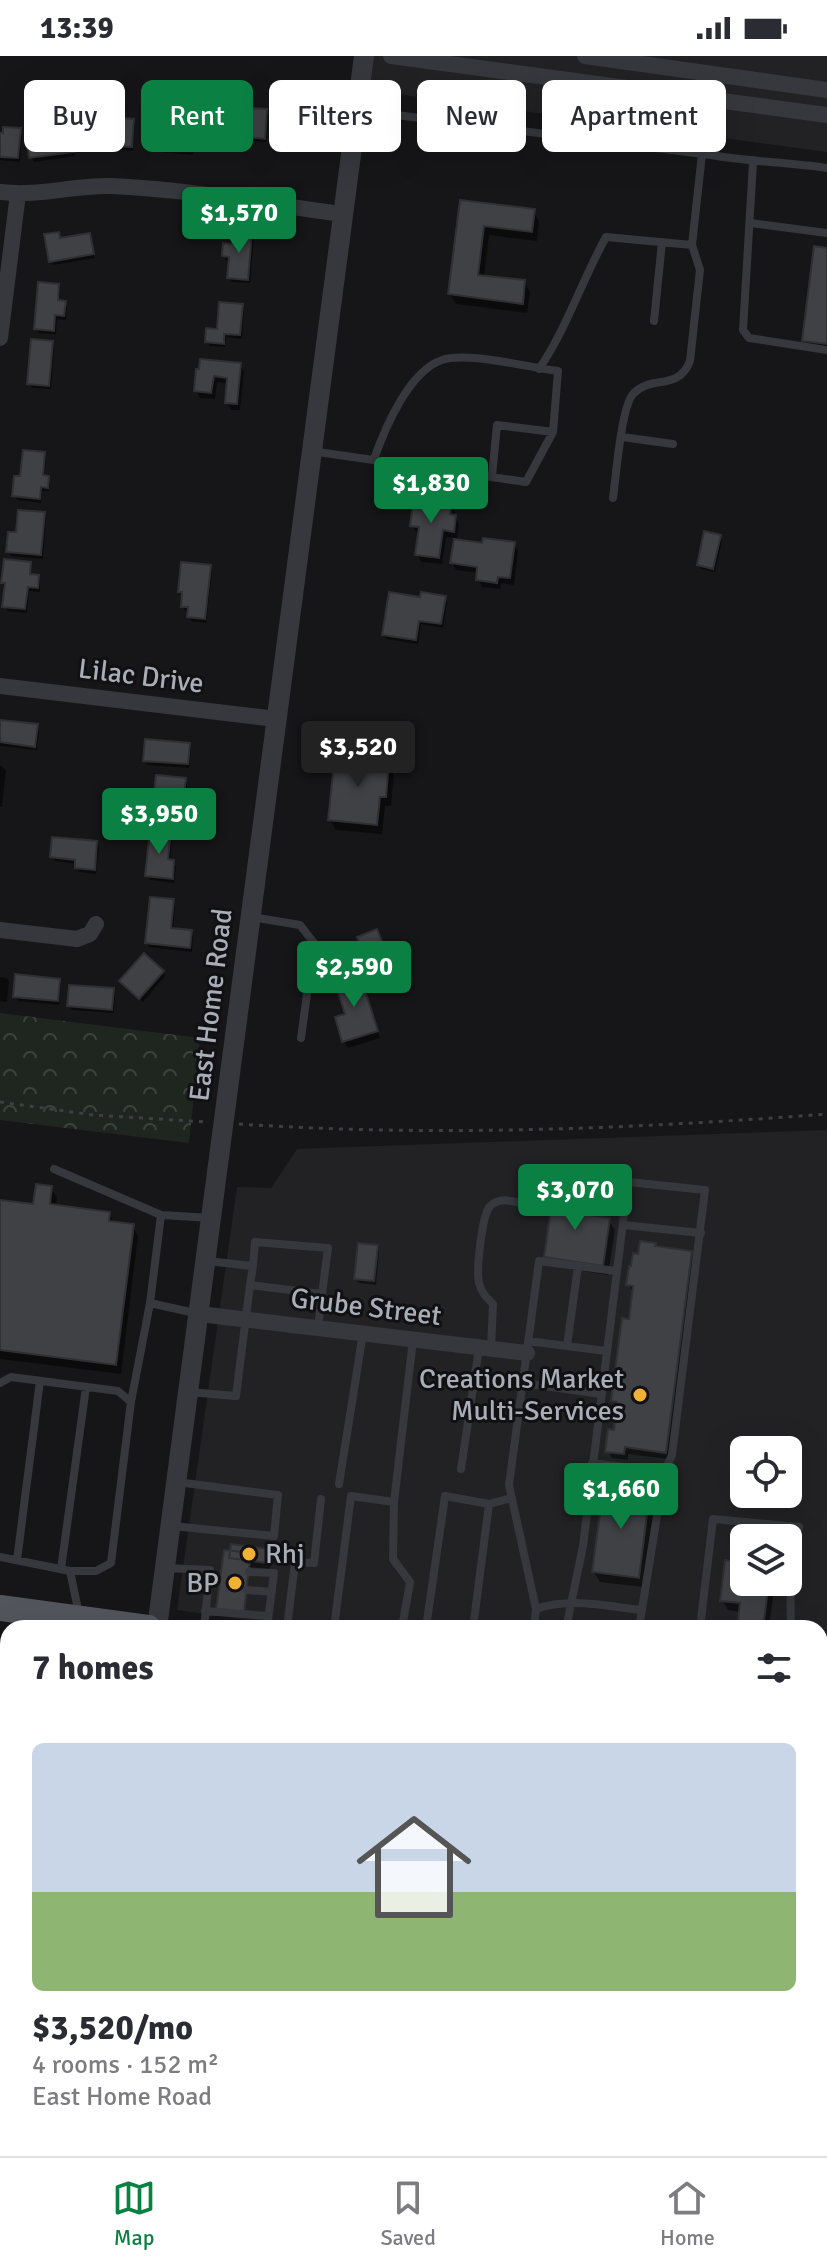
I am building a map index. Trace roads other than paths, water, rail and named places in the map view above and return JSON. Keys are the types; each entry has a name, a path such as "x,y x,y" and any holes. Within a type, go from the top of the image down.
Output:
{"main road":[{"path":"0,1608 88,1620"}],"street":[{"name":"East Home Road","path":"361,80 364,56"},
{"path":"391,56 569,80"},
{"path":"585,56 827,90"},
{"path":"726,101 827,115"},
{"name":"East Home Road","path":"158,1620 351,152"},
{"path":"0,192 18,194 83,187 136,188 342,214"},
{"path":"0,338 18,194"},
{"name":"Lilac Drive","path":"0,686 276,719"},
{"path":"0,930 77,939 90,934 96,924"},
{"name":"Grube Street","path":"199,1314 485,1348 528,1347"}],"lane":[{"path":"719,75 719,80"},
{"path":"401,116 707,154 753,163 774,160 827,168"},
{"path":"613,498 625,414 632,395 643,387 677,379 685,373 690,361 700,270 692,245 707,154"},
{"path":"753,163 743,330 749,338 827,350"},
{"path":"750,223 827,233"},
{"path":"539,369 556,344 590,265 606,237 692,245"},
{"path":"654,321 662,242"},
{"path":"311,451 526,482 553,432 558,371 468,358 443,359 422,372 404,397 384,431 374,459"},
{"path":"492,476 497,425 553,432"},
{"path":"622,437 673,444"},
{"path":"250,917 300,925 314,943 301,1038"},
{"path":"54,1169 161,1215 211,1218"},
{"path":"571,1182 628,1190"},
{"path":"567,1620 583,1546 628,1182 705,1190 672,1455 664,1472 640,1620"},
{"path":"461,1469 493,1304 482,1293 478,1278 485,1218 490,1206 502,1200 521,1203"},
{"path":"0,1557 66,1570 96,1571 111,1563 131,1402 150,1303 161,1215"},
{"path":"623,1225 701,1233"},
{"path":"189,1392 236,1396 255,1242 328,1248 318,1328"},
{"path":"206,1261 253,1266"},
{"path":"535,1620 536,1609 509,1485 539,1261 616,1271"},
{"path":"567,1346 578,1266"},
{"path":"250,1285 322,1294"},
{"path":"150,1303 199,1314"},
{"path":"339,1484 363,1333"},
{"path":"403,1620 410,1582 393,1559 394,1502 413,1339"},
{"path":"528,1347 567,1346 606,1351"},
{"path":"0,1383 11,1377 118,1391 131,1402"},
{"path":"17,1560 40,1381"},
{"path":"523,1383 601,1394"},
{"path":"80,1619 66,1570 86,1387"},
{"path":"592,1463 664,1472"},
{"path":"171,1526 274,1536 278,1495 177,1482"},
{"path":"335,1620 351,1496 394,1502"},
{"path":"427,1620 445,1496 489,1504 511,1498"},
{"path":"288,1620 295,1562 314,1563 321,1499"},
{"path":"474,1620 489,1504"},
{"path":"701,1620 713,1519 799,1527 790,1565 791,1620"},
{"path":"165,1568 221,1570"},
{"path":"204,1620 210,1570"},
{"path":"249,1572 274,1573 268,1620"},
{"path":"208,1587 219,1588"},
{"path":"247,1590 272,1592"},
{"path":"536,1609 557,1602 570,1602 641,1610"},
{"path":"205,1611 268,1616"}],"place":[{"name":"Creations Market Multi-Services","path":"640,1395"},
{"name":"Rhj","path":"249,1554"},
{"name":"BP","path":"235,1583"}]}
